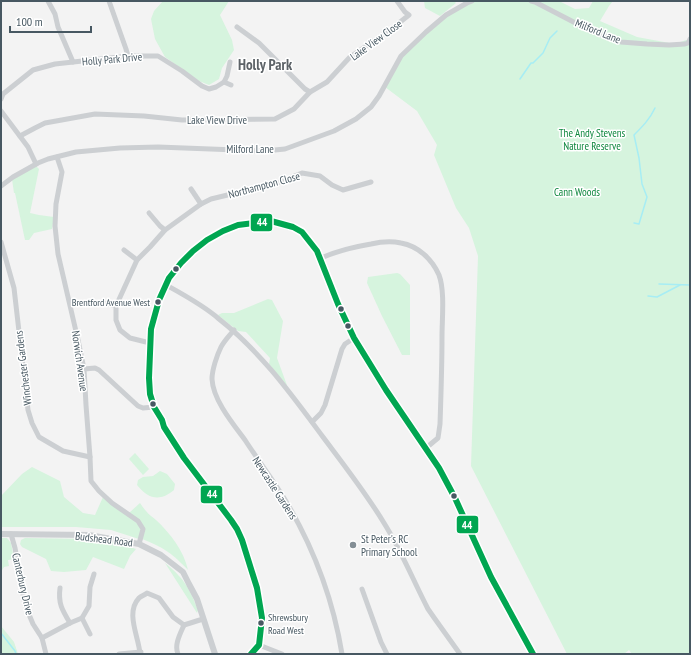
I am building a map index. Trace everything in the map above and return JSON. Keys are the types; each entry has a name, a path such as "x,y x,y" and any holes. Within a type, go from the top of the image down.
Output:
{"street":[{"path":"48,1 55,14 58,27 73,62"},
{"path":"109,1 128,56"},
{"name":"Lake View Close","path":"310,92 327,82 350,57 409,15 397,1"},
{"name":"Milford Lane","path":"1,186 13,177 36,164 48,159 76,152 120,148 158,147 264,151 285,149 334,131 356,119 371,107 379,96 401,56 426,32 446,16 472,1"},
{"name":"Milford Lane","path":"531,1 556,12 589,30 621,42 669,45 685,44 688,43 690,39"},
{"path":"237,27 259,43 305,89 310,92"},
{"name":"Holly Park Drive","path":"1,99 4,94 33,70 55,64 128,56 158,56 202,86 209,89 224,82"},
{"path":"230,62 224,82 231,85"},
{"name":"Lake View Drive","path":"20,136 45,123 95,114 144,116 182,120 275,119 294,109 310,92"},
{"path":"1,111 28,147 36,164"},
{"name":"Norwich Avenue","path":"57,157 62,172 56,204 58,254 84,369 91,481 112,503 138,521 143,529 139,544"},
{"name":"Northampton Close","path":"116,306 137,260 165,230 201,204 211,199 277,183 302,174 320,176 332,185 343,190 371,182"},
{"path":"191,189 201,204"},
{"path":"149,213 165,230"},
{"path":"251,654 259,645 262,618 257,588 242,540 231,520 184,458 164,427 162,420 154,407 150,394 150,342 152,323 159,300 169,278 181,263 207,240 223,231 238,225 271,221 293,227 302,232 317,251 338,304 354,338 386,390 439,468 455,498 491,577 533,654"},
{"name":"Winchester Gardens","path":"1,242 14,288 28,410 32,423 38,436 63,451 90,457"},
{"path":"321,258 356,246 384,242 400,242 416,248 425,255 433,265 439,276 443,304 440,424 438,438 426,448"},
{"path":"124,250 137,260"},
{"path":"166,285 189,297 234,330 271,369 312,422 385,523 428,609 460,654"},
{"path":"103,303 116,306 116,320 120,330 130,338 150,342"},
{"name":"Newcastle Gardens","path":"234,330 221,347 215,364 212,379 216,396 282,496 298,523 324,581 334,614 342,654"},
{"path":"312,422 321,413 325,405 342,349 354,338"},
{"path":"84,369 96,368 99,370 138,406 143,408 154,407"},
{"name":"Budshead Road","path":"1,534 89,535 139,544 161,555 182,572 197,599 215,654"},
{"name":"Canterbury Drive","path":"11,534 15,548 25,605 33,624 42,638 46,654"},
{"path":"42,638 82,618 90,606 90,587 94,574"},
{"path":"60,588 59,594 61,608 70,623"},
{"path":"362,589 381,642 387,654"},
{"path":"119,654 140,653 133,617 134,607 139,598 147,593 159,598 173,617 184,625"},
{"path":"82,618 90,634"},
{"path":"184,625 203,619"},
{"path":"178,654 176,650 178,640 184,625"},
{"path":"259,645 282,654"}],"green space":[{"path":"163,1 229,1 220,15 232,40 234,50 222,68 219,79 209,85 199,81 165,57 155,39 151,19 154,11"},
{"path":"424,1 454,1 456,3 440,16 425,8"},
{"name":"Cann Woods","path":"475,1 559,1 575,9 589,8 593,1 613,1 600,21 637,37 675,44 686,40 690,41 690,654 632,654 629,650 624,654 567,654 471,466 478,256 469,228 456,208 434,155 437,145 417,111 385,87 402,56 440,20"},
{"path":"36,166 39,169 30,213 54,217 52,229 34,233 29,240 25,240 12,179"},
{"path":"397,273 400,274 410,285 410,355 402,355 367,283 368,277"},
{"path":"268,299 272,300 283,321 277,358 288,388 269,364 270,358 246,332 238,331 218,315 222,313 234,313"},
{"path":"135,453 149,469 143,475 129,459"},
{"path":"32,467 60,481 64,497 83,513 95,515 103,497 137,522 141,529 139,539 111,530 76,527 1,527 1,496 22,474"},
{"path":"160,471 167,474 175,484 174,490 169,494 159,497 150,496 141,490 137,485 138,480 143,477 153,476"},
{"path":"140,503 176,543 180,549 188,570 167,552 142,539 144,529 129,513"},
{"path":"1,538 7,538 11,543 14,559 8,560 9,566 4,567 1,572"},
{"path":"25,538 90,539 118,543 136,549 130,556 124,569 93,557 86,570 64,572 51,571 46,559 22,547 20,544 21,540"},
{"path":"165,563 176,572 185,583 198,610 197,613"},
{"path":"1,626 14,642 18,654 2,654"}],"waterway":[{"path":"520,79 531,63 533,63 543,53 550,38 557,31"},
{"path":"634,223 639,224 647,197 642,184 639,158 634,135 643,126 655,108"},
{"path":"659,284 690,285"},
{"path":"648,296 657,297 680,285"},
{"path":"1,633 16,654"}],"transit line":[{"name":"44","path":"251,654 259,645 262,618 257,588 242,540 237,529 184,458 164,427 162,420 154,407 150,394 149,378 151,329 159,300 169,278 193,251 207,240 238,225 271,221 293,227 302,232 317,251 338,304 354,338 386,390 439,468 455,498 491,577 533,654"}],"place":[{"name":"Brentford Avenue West","path":"158,302"},
{"name":"St Peter's RC Primary School","path":"353,545"},
{"name":"Shrewsbury Road West","path":"261,623"}],"district":[{"name":"Holly Park","path":"265,65"}],"park label":[{"name":"The Andy Stevens Nature Reserve","path":"592,139"}]}
